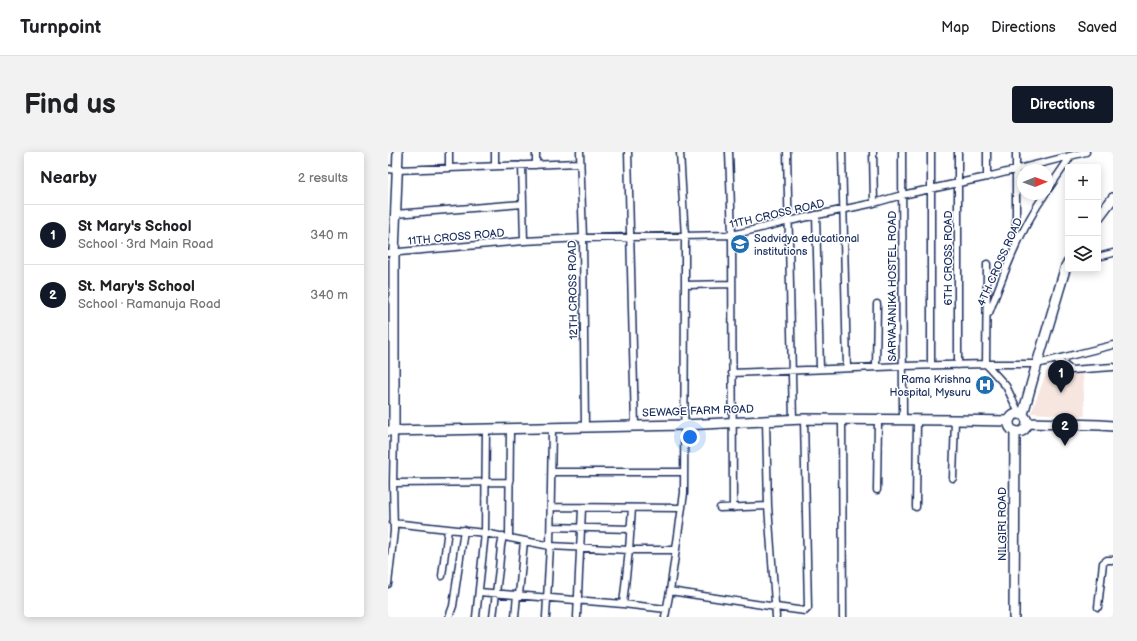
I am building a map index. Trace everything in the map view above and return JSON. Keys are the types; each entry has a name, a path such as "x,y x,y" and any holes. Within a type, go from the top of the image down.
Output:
{"main road":[{"path":"391,431 391,253 396,214 393,169 398,152"},
{"path":"1101,214 1113,197"},
{"path":"1021,414 1065,271"},
{"path":"1028,425 1027,419 1021,414 1013,415 1009,421 1010,427 1018,432 1024,430 1030,423 1113,425"},
{"name":"SEWAGE FARM ROAD","path":"391,431 684,425 804,419 1009,421"},
{"name":"NILGIRI ROAD","path":"1014,617 1015,431"}],"street":[{"path":"449,152 449,168"},
{"path":"495,152 495,166"},
{"path":"536,152 536,165"},
{"name":"12TH CROSS ROAD","path":"580,152 579,163 583,238 585,427"},
{"path":"628,152 635,426"},
{"path":"665,617 684,493 685,237 680,152"},
{"path":"730,152 732,236 733,508"},
{"path":"787,152 793,420"},
{"path":"842,152 847,368"},
{"path":"873,152 874,203"},
{"name":"SARVAJANIKA HOSTEL ROAD","path":"902,152 903,419"},
{"path":"930,152 931,366"},
{"name":"6TH CROSS ROAD","path":"958,152 958,365"},
{"path":"986,152 987,177"},
{"path":"1016,152 1016,246"},
{"name":"11TH CROSS ROAD","path":"1035,164 1071,154 1086,152"},
{"path":"1053,182 1071,154"},
{"path":"393,169 579,163"},
{"path":"522,165 524,241"},
{"name":"11TH CROSS ROAD","path":"391,253 524,241 583,238 732,236 789,221 874,203 902,195 1017,169"},
{"name":"4TH CROSS ROAD","path":"987,319 999,285 1016,246 1041,200"},
{"path":"396,214 523,204"},
{"path":"816,215 820,370"},
{"path":"1101,256 1113,253"},
{"path":"987,264 986,364 1006,386 1021,414"},
{"path":"685,285 732,284"},
{"path":"876,367 877,304"},
{"path":"732,373 903,366 1036,364 1113,345"},
{"path":"1057,360 1071,370 1113,367"},
{"path":"670,591 776,607 805,610 808,608 804,419"},
{"path":"842,419 843,617"},
{"path":"916,507 917,419"},
{"path":"877,490 878,420"},
{"path":"953,478 955,420"},
{"path":"766,421 768,506 776,617"},
{"path":"546,617 551,527 552,428"},
{"path":"476,617 485,532 486,429"},
{"path":"493,617 497,594 501,546 506,537 510,482 510,429"},
{"path":"388,584 394,531 392,520 393,483 391,431"},
{"path":"552,472 684,472"},
{"path":"393,483 510,482"},
{"path":"720,508 768,506"},
{"path":"551,507 682,508"},
{"path":"577,617 582,508"},
{"path":"623,604 632,508"},
{"path":"392,520 448,529 485,532 550,546 629,550 676,550"},
{"path":"551,527 631,529"},
{"path":"442,576 448,529"},
{"path":"448,617 453,606 464,530"},
{"path":"515,617 524,541"},
{"path":"1098,608 1103,563 1107,560 1113,560"},
{"path":"479,592 666,609"}],"shaded area":[{"path":"1047,371 1067,374 1083,373 1085,416 1031,413"}],"place":[{"name":"Sadvidya educational institutions","path":"740,244"},
{"name":"Rama Krishna Hospital, Mysuru","path":"985,385"},
{"name":"St Mary's School","path":"1061,393"},
{"name":"St. Mary's School","path":"1065,446"}]}
